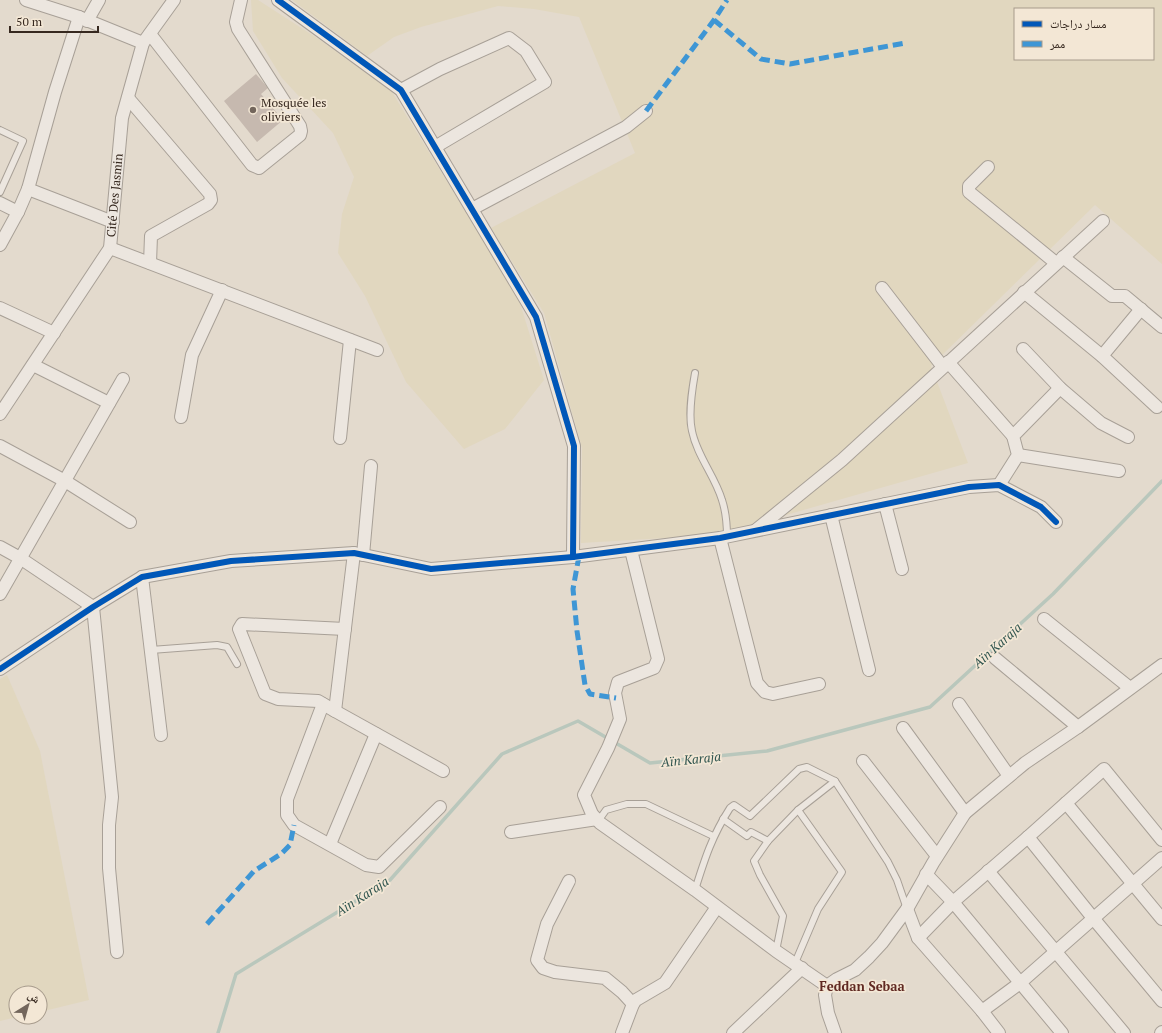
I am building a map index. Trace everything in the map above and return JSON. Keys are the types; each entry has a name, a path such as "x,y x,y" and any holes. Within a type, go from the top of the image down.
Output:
{"street":[{"path":"26,0 146,39 252,165 259,168 300,135 301,131 300,126 238,28 236,22 241,0"},
{"path":"0,245 18,212 28,189 55,92 83,19 99,0"},
{"name":"Cité Des Jasmin","path":"0,414 110,248 122,118 146,39 174,0"},
{"path":"278,0 401,90 536,317 574,446 573,557"},
{"path":"401,90 440,69 509,38 526,51 545,82 435,148"},
{"path":"128,98 210,194 211,200 208,204 151,236 150,263"},
{"path":"472,209 626,127 646,111"},
{"path":"988,167 969,186 969,192 1059,260 1112,296 1125,296 1162,327"},
{"path":"28,189 113,222"},
{"path":"0,203 18,212"},
{"path":"755,531 842,460 1103,221"},
{"path":"110,248 377,350"},
{"path":"882,288 946,364 1014,436 1018,456 999,485"},
{"path":"181,417 192,355 222,290"},
{"path":"1024,292 1102,356 1157,407"},
{"path":"0,308 54,333"},
{"path":"1102,356 1141,309"},
{"path":"340,438 350,340"},
{"path":"1023,349 1060,388 1101,423 1128,437"},
{"path":"33,365 109,403"},
{"path":"0,594 123,379"},
{"path":"1014,436 1060,388"},
{"path":"0,446 65,481 130,522"},
{"path":"1018,456 1119,471"},
{"path":"335,712 345,629 371,466"},
{"path":"0,669 93,607 142,578 231,561 358,554 431,569 573,557 724,537 969,487 999,485 1042,507 1056,522"},
{"path":"885,504 902,569"},
{"path":"831,516 869,670"},
{"path":"724,537 757,683 765,692 773,694 819,684"},
{"path":"0,547 20,558 93,607"},
{"path":"631,550 658,659 654,668 618,682 615,693 620,719 619,724 584,795 592,814 599,821 695,890 776,951 827,986"},
{"path":"142,578 161,735"},
{"path":"93,607 112,797 109,825 109,868 117,952"},
{"path":"1044,619 1130,688"},
{"path":"345,629 242,624 239,629 265,694 278,699 318,701 335,712 443,771"},
{"path":"995,658 1078,727"},
{"path":"835,1033 824,995 827,986 855,970 882,943 906,909 937,856 965,813 1026,763 1162,665"},
{"path":"323,704 287,798 287,815 294,824 366,865 379,867 440,807"},
{"path":"959,704 1009,776"},
{"path":"903,728 965,813"},
{"path":"330,844 376,734"},
{"path":"863,760 937,856"},
{"path":"918,938 953,902 1104,769 1162,840"},
{"path":"1066,803 1133,882 1162,919"},
{"path":"511,832 599,821"},
{"path":"1028,837 1162,1001"},
{"path":"982,1011 1020,983 1057,952 1133,882 1162,858"},
{"path":"988,871 1124,1033"},
{"path":"926,874 953,902 1062,1033"},
{"path":"569,881 547,924 537,960 543,968 556,972 605,978 622,992 633,1004"},
{"path":"622,1033 623,1027 636,1000 665,983 717,907"},
{"path":"906,909 918,938 982,1011 999,1033"},
{"path":"733,1033 799,966"}],"lane":[{"path":"0,130 23,141 0,192"},
{"path":"695,373 691,397 692,430 698,451 722,499 726,514 724,537"},
{"path":"151,650 217,645 227,647 237,664"},
{"path":"695,890 704,858 722,819 730,808 734,805 750,816 799,769 807,767 835,781 888,862 897,880 906,909"},
{"path":"776,951 783,916 760,875 754,861 768,841 798,810 835,781"},
{"path":"599,821 606,810 627,804 646,804 714,836"},
{"path":"798,810 842,872 818,909 799,966"},
{"path":"722,819 747,836 751,832 768,841"}],"shaded area":[{"path":"251,0 258,0 320,40 392,92 518,297 544,380 505,429 464,449 406,382 365,296 338,253 342,214 354,177 333,133 282,78 253,31"},
{"path":"292,0 1162,0 1162,264 1095,205 931,366 968,463 716,535 581,543 582,448 544,313 491,228 635,153 579,17 534,9 498,6 421,27 394,37 367,56"},
{"path":"7,675 40,751 89,1000 48,1010 48,985 8,985 8,1019 0,1021 0,679"}],"building":[{"name":"Mosquée les oliviers","path":"256,74 268,88 261,94 283,120 257,142 224,101"}],"waterway":[{"name":"Aïn Karaja","path":"218,1033 236,974 390,880 502,754 578,721 650,763 767,751 930,707 1053,594 1162,481"}],"marked path":[{"path":"646,111 714,20 727,0"},
{"path":"714,20 761,59 790,64 905,43"},
{"path":"579,556 573,589 577,631 585,685 590,694 616,698"},
{"path":"207,924 254,871 281,854 290,845 294,825"}],"cycle path":[{"path":"278,0 401,90 536,317 574,446 573,557"},
{"path":"0,669 93,607 142,577 231,561 354,553 431,569 573,557 720,538 969,487 999,485 1041,507 1056,522"}],"place":[{"name":"Mosquée les oliviers","path":"253,110"}],"district":[{"name":"Feddan Sebaa","path":"862,986"}]}
